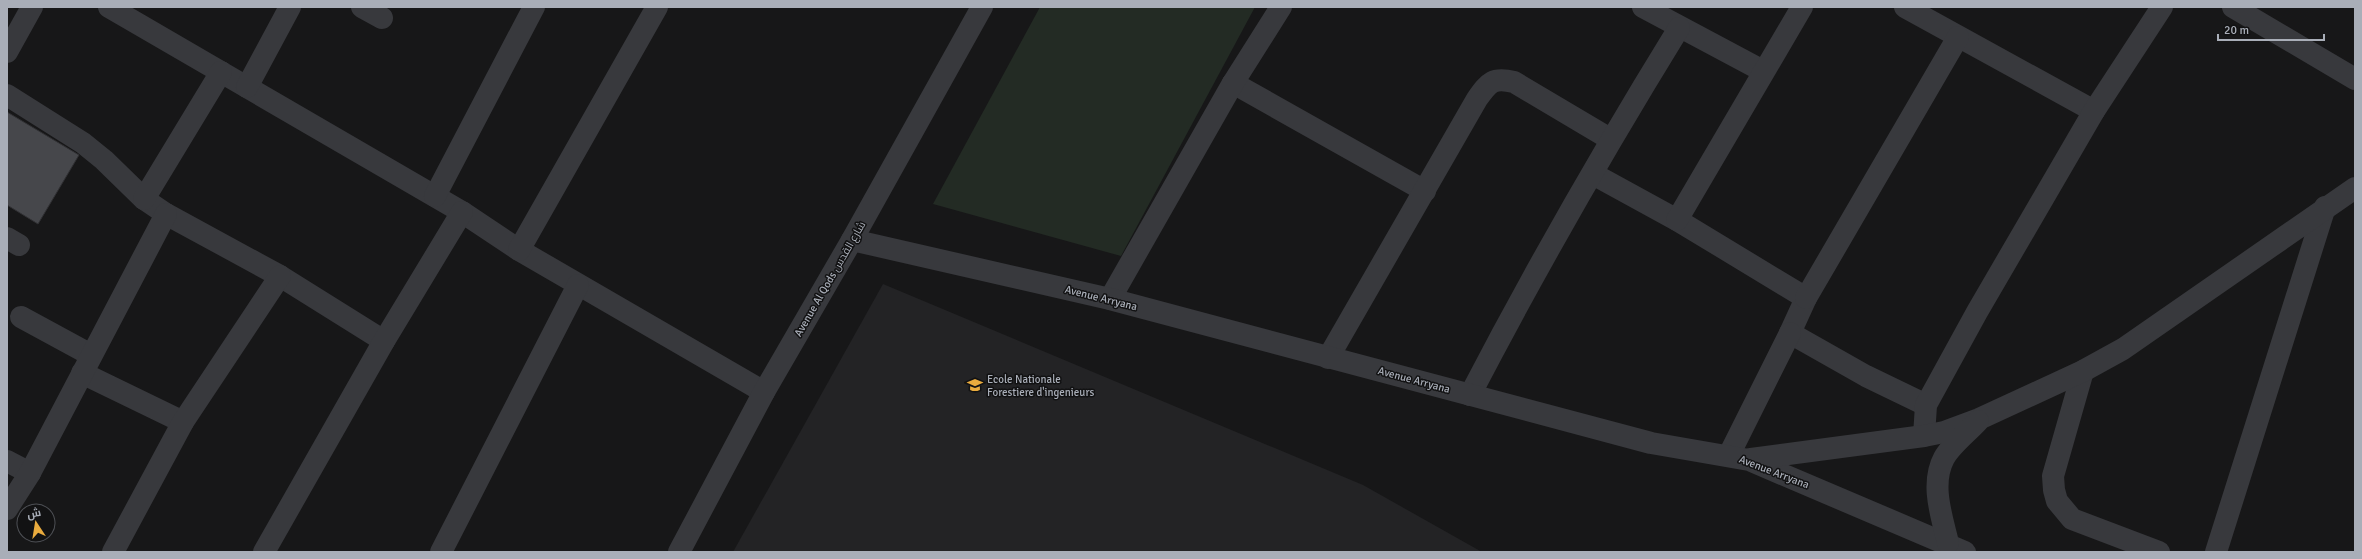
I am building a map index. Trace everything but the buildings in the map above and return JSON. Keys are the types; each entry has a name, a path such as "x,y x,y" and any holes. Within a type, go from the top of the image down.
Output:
{"street":[{"path":"7,52 32,7"},
{"path":"109,7 435,196 519,250 764,392"},
{"path":"248,88 290,7"},
{"path":"362,7 382,18"},
{"path":"435,196 534,7"},
{"path":"519,250 657,7"},
{"name":"Avenue Al Qods شارع القدس","path":"679,552 764,392 852,240 982,7"},
{"path":"1110,299 1233,83 1281,7"},
{"path":"1642,7 1679,28 1763,71"},
{"path":"1678,220 1763,71 1802,7"},
{"path":"1905,7 2094,111"},
{"path":"1924,436 1926,405 1977,312 2094,111 2162,7"},
{"path":"2233,7 2355,80"},
{"path":"1470,395 1513,312 1593,174 1610,139 1679,28"},
{"path":"1958,37 1806,298 1790,333 1739,458 1924,436 1980,419 2082,371 2123,349 2355,188"},
{"path":"144,199 220,72"},
{"path":"1328,358 1477,99 1493,80 1502,79 1514,82 1610,139"},
{"path":"1233,83 1425,191"},
{"path":"7,95 83,143 104,160 144,199 166,214 280,276 384,341"},
{"path":"1593,174 1678,220 1806,298"},
{"path":"2216,552 2326,207"},
{"path":"264,552 384,341 462,212"},
{"path":"7,509 30,473 166,214"},
{"name":"Avenue Arryana","path":"852,240 1110,299 1651,443 1739,458 1956,548"},
{"path":"114,552 183,422 280,276"},
{"path":"441,552 578,285"},
{"path":"21,318 86,364 183,422"},
{"path":"1790,333 1866,376 1926,405"},
{"path":"2082,371 2053,476 2054,490 2058,501 2072,519 2158,552"},
{"path":"1956,548 1938,494 1939,477 1944,458 1980,419"},
{"path":"7,461 30,473"}],"shaded area":[{"path":"1040,7 1255,7 1121,256 933,204"},
{"name":"Ecole Nationale Forestiere d'ingenieurs","path":"883,284 1363,485 1482,552 733,552"}],"place":[{"name":"Ecole Nationale Forestiere d'ingenieurs","path":"975,385"}]}
